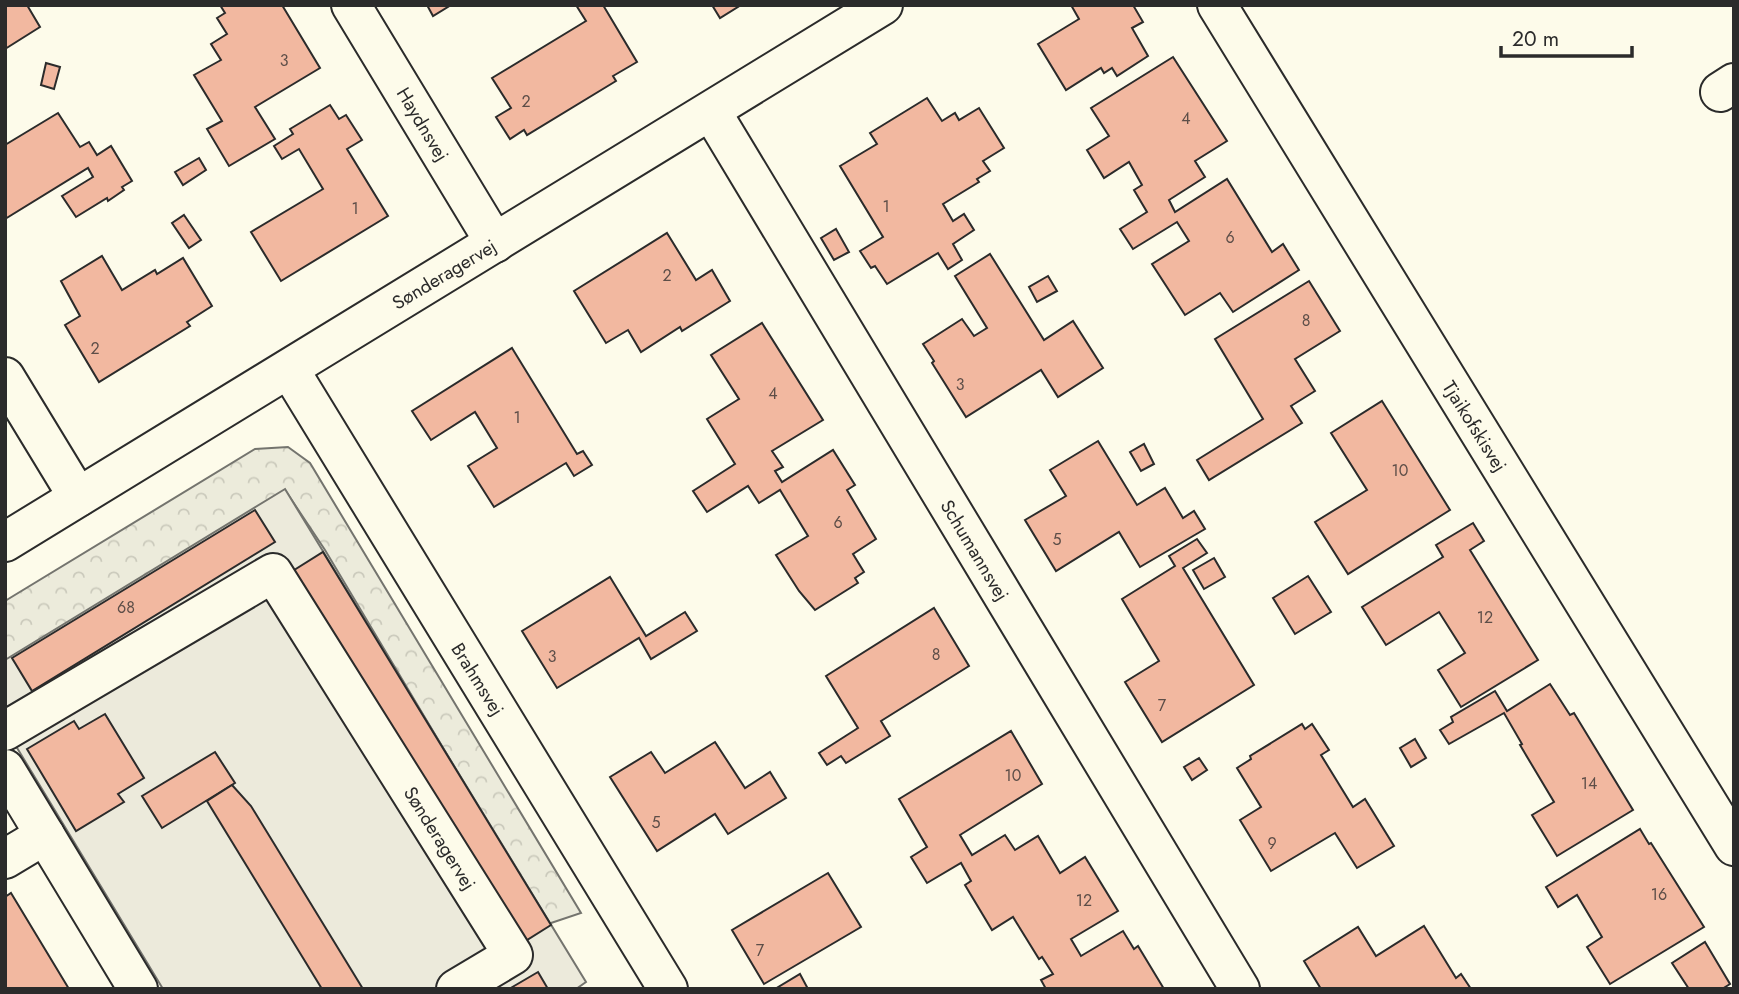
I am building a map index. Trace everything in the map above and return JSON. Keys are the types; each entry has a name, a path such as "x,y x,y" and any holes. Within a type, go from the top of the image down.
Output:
{"street":[{"name":"Haydnsvej","path":"351,5 495,243"},
{"name":"Sønderagervej","path":"5,542 883,5"},
{"name":"Tjaikofskisvej","path":"1217,5 1734,846"},
{"name":"Schumannsvej","path":"711,111 1240,989"},
{"name":"Brahmsvej","path":"289,369 668,989"},
{"path":"5,377 78,497"},
{"name":"Sønderagervej","path":"5,731 274,573 513,955 456,989"},
{"path":"5,769 138,989"},
{"path":"5,859 45,835"}],"green space":[{"path":"288,447 310,463 581,913 548,924 325,550 285,490 5,699 5,601 255,449"}],"shaded area":[{"path":"285,489 586,982 576,989 163,989 5,728 5,660"}],"building":[{"path":"5,5 27,5 40,27 5,49"},
{"path":"220,5 282,5 320,68 255,107 275,139 229,166 207,129 222,121 194,75 221,60 211,44 227,34 217,18 225,13"},
{"path":"427,5 451,5 433,16"},
{"path":"576,5 603,5 637,62 613,76 616,81 527,135 524,130 510,139 496,117 511,108 492,78 586,21"},
{"path":"712,5 741,5 720,18"},
{"path":"1071,5 1133,5 1143,22 1132,28 1148,56 1117,76 1112,68 1104,73 1101,68 1066,90 1038,44 1079,19"},
{"path":"1173,57 1227,141 1195,161 1205,177 1169,200 1175,212 1227,179 1272,252 1283,244 1299,270 1233,312 1220,293 1185,315 1152,264 1189,241 1177,222 1133,249 1120,229 1147,212 1134,190 1142,185 1129,162 1104,178 1087,150 1109,136 1091,108"},
{"path":"46,63 60,67 54,89 41,85"},
{"path":"927,98 942,121 955,113 959,120 979,108 1004,148 983,161 990,171 977,179 979,182 943,204 953,221 964,214 974,230 953,244 962,260 948,269 938,253 887,284 875,266 871,268 860,251 883,237 840,166 877,144 870,133"},
{"path":"330,105 339,119 346,115 362,140 347,149 388,216 281,281 251,232 323,189 299,149 282,159 274,146 293,134 290,129"},
{"path":"58,113 80,147 89,142 97,155 111,146 132,181 108,201 107,198 76,217 62,196 93,177 88,168 5,219 5,145"},
{"path":"199,158 206,170 183,185 175,172"},
{"path":"184,215 201,240 189,248 172,223"},
{"path":"836,229 849,252 834,260 821,238"},
{"path":"667,233 696,280 712,270 730,301 682,331 680,327 641,352 628,330 606,343 574,291"},
{"path":"990,254 1044,340 1073,321 1103,368 1058,397 1041,370 966,417 923,344 962,319 974,336 987,328 955,276"},
{"path":"102,256 122,290 155,270 157,274 183,258 212,306 187,322 190,326 99,382 65,325 80,316 61,281"},
{"path":"1048,276 1057,291 1037,302 1029,287"},
{"path":"1309,281 1340,331 1295,359 1315,391 1291,406 1302,423 1209,480 1197,460 1263,419 1215,339"},
{"path":"762,323 823,420 772,451 783,467 775,471 782,482 833,450 855,485 847,490 876,539 853,554 864,572 855,578 858,583 815,610 776,555 808,536 780,490 759,503 748,486 707,512 693,491 735,464 707,419 739,399 711,355"},
{"path":"512,348 577,454 583,451 592,465 574,476 566,463 494,507 468,466 497,448 475,412 431,440 412,411"},
{"path":"1382,401 1450,510 1348,574 1315,522 1367,490 1331,433"},
{"path":"1098,441 1137,505 1165,488 1183,518 1194,511 1205,529 1140,567 1119,532 1056,571 1025,520 1066,496 1050,470"},
{"path":"1144,444 1154,464 1141,471 1130,452"},
{"path":"255,510 275,542 32,691 12,658"},
{"path":"1473,523 1484,541 1470,550 1538,660 1461,707 1438,670 1465,653 1439,612 1386,645 1362,607 1443,557 1436,545"},
{"path":"1197,539 1207,553 1183,568 1254,685 1162,742 1125,682 1159,661 1122,599 1175,566 1169,556"},
{"path":"323,552 551,925 519,945 291,572"},
{"path":"1214,558 1225,577 1204,589 1193,570"},
{"path":"1308,576 1331,612 1295,634 1273,598"},
{"path":"610,577 646,636 685,612 697,631 651,659 639,638 557,688 522,631"},
{"path":"934,608 969,666 881,721 890,736 846,763 841,756 827,765 819,753 858,728 826,676"},
{"path":"1550,684 1570,715 1574,713 1633,810 1557,856 1532,815 1554,802 1504,713 1449,744 1440,730 1453,722 1451,717 1495,691 1507,711"},
{"path":"105,714 144,778 118,794 124,802 76,831 27,749 74,721 79,729"},
{"path":"1302,724 1305,729 1312,724 1329,750 1321,755 1353,807 1365,799 1394,846 1357,868 1335,833 1271,871 1240,820 1261,807 1237,768 1251,759 1250,756"},
{"path":"1011,731 1042,784 960,835 972,855 1005,835 1015,850 1038,836 1060,873 1085,857 1118,911 1071,939 1081,956 1123,931 1134,949 1138,946 1164,989 1046,989 1041,980 1053,974 1042,957 1039,959 1013,917 992,930 965,885 971,881 961,863 927,883 911,857 927,847 899,799"},
{"path":"1415,739 1426,758 1411,767 1400,748"},
{"path":"715,742 745,788 770,772 786,798 728,834 715,814 657,851 610,777 651,752 665,773"},
{"path":"215,752 235,783 162,828 142,796"},
{"path":"1199,758 1207,770 1192,780 1184,767"},
{"path":"232,785 251,806 363,989 322,989 207,801"},
{"path":"1640,829 1704,927 1610,984 1587,947 1602,937 1577,895 1558,907 1546,887"},
{"path":"828,873 861,927 764,984 732,930"},
{"path":"11,893 69,989 5,989 5,897"},
{"path":"1424,926 1456,978 1461,974 1471,989 1321,989 1304,961 1358,927 1376,956"},
{"path":"1705,942 1730,984 1722,989 1689,989 1672,963"},
{"path":"538,972 548,989 509,989"},
{"path":"800,974 808,989 775,989"}]}
